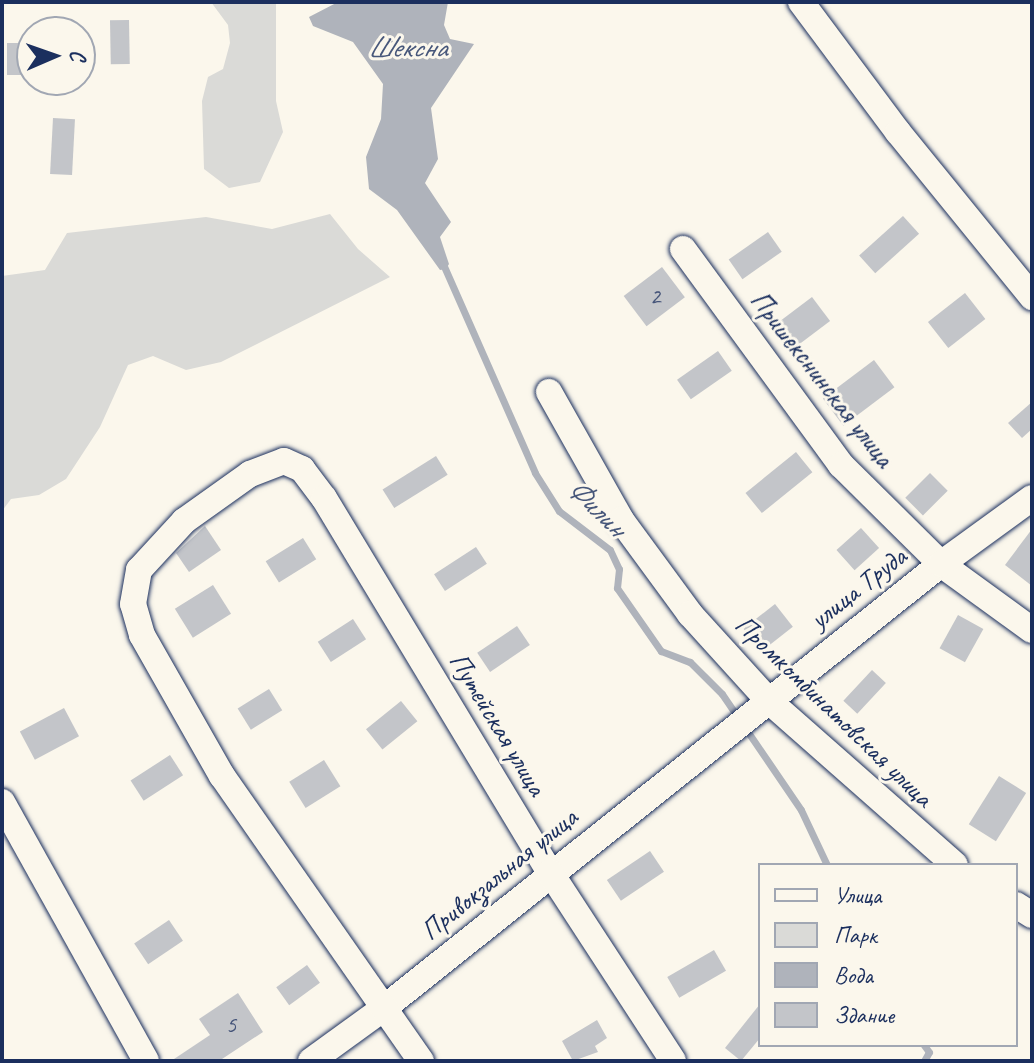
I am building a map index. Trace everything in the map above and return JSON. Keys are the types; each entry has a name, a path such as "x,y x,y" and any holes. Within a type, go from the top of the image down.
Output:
{"street":[{"path":"801,2 898,132 1032,297"},
{"name":"Пришекснинская улица","path":"683,249 841,465 941,564 1032,630"},
{"name":"Промкомбинатовская улица","path":"549,392 621,520 758,707 953,863"},
{"name":"Путейская улица","path":"421,1061 222,776 142,635 133,604 139,570 184,521 250,474 284,461 302,469 324,498 550,872 673,1061"},
{"name":"улица Труда","path":"726,734 941,564 1032,498"},
{"name":"Привокзальная улица","path":"311,1061 384,1008 726,734"},
{"path":"2,802 146,1061"}],"green space":[{"path":"211,2 276,2 276,101 283,132 260,182 229,188 204,169 202,101 208,77 223,69 230,43 228,25"},
{"path":"330,214 358,249 390,277 221,362 186,370 153,356 128,365 100,427 66,479 39,495 11,499 2,511 2,276 45,270 67,233 206,217 272,229"}],"water":[{"name":"Шексна","path":"338,2 448,2 444,25 450,39 474,44 431,108 438,159 425,183 451,222 440,237 449,264 446,269 440,270 397,210 369,189 366,157 381,119 383,84 353,42 313,26 309,17"}],"building":[{"path":"110,20 129,20 130,64 111,64"},
{"path":"7,43 16,43 16,75 7,75"},
{"path":"53,118 75,119 72,175 50,174"},
{"path":"903,216 919,234 875,273 859,255"},
{"path":"768,232 782,252 742,279 729,260"},
{"path":"662,267 685,297 647,326 624,296"},
{"path":"965,293 985,319 948,348 928,322"},
{"path":"812,297 830,321 795,347 777,323"},
{"path":"718,351 732,371 691,399 677,380"},
{"path":"874,360 894,387 843,426 823,399"},
{"path":"1032,402 1032,429 1022,438 1008,423"},
{"path":"796,452 812,472 762,513 745,493"},
{"path":"436,456 448,475 394,508 383,489"},
{"path":"930,473 948,491 923,515 905,498"},
{"path":"205,526 221,550 189,572 176,553"},
{"path":"861,528 879,548 855,570 836,550"},
{"path":"1032,529 1032,586 1005,565"},
{"path":"303,538 316,559 279,583 266,561"},
{"path":"476,547 487,564 445,591 434,574"},
{"path":"213,585 231,614 193,638 175,609"},
{"path":"775,604 793,627 761,651 743,629"},
{"path":"958,615 983,629 965,662 940,648"},
{"path":"353,619 366,639 331,662 318,642"},
{"path":"517,626 530,645 490,672 477,653"},
{"path":"872,670 886,683 857,714 843,701"},
{"path":"269,689 282,710 251,730 238,709"},
{"path":"401,701 417,721 382,750 366,729"},
{"path":"64,708 79,736 35,760 20,731"},
{"path":"170,755 183,775 144,801 131,781"},
{"path":"324,760 340,786 306,808 289,782"},
{"path":"999,776 1026,793 996,841 969,824"},
{"path":"650,851 664,872 621,901 607,880"},
{"path":"169,920 183,941 148,964 134,943"},
{"path":"714,950 726,971 679,998 667,977"},
{"path":"307,965 320,983 289,1005 276,987"},
{"path":"238,993 263,1032 219,1061 171,1061 210,1035 199,1019"},
{"path":"758,1007 758,1040 741,1061 725,1048"},
{"path":"597,1020 607,1038 595,1046 598,1052 573,1061 562,1041"}],"waterway":[{"name":"Филин","path":"443,264 535,473 559,511 610,550 619,569 617,588 661,651 690,662 722,694 801,810 826,863"},
{"name":"Филин","path":"924,1061 929,1052 925,1047"}]}
